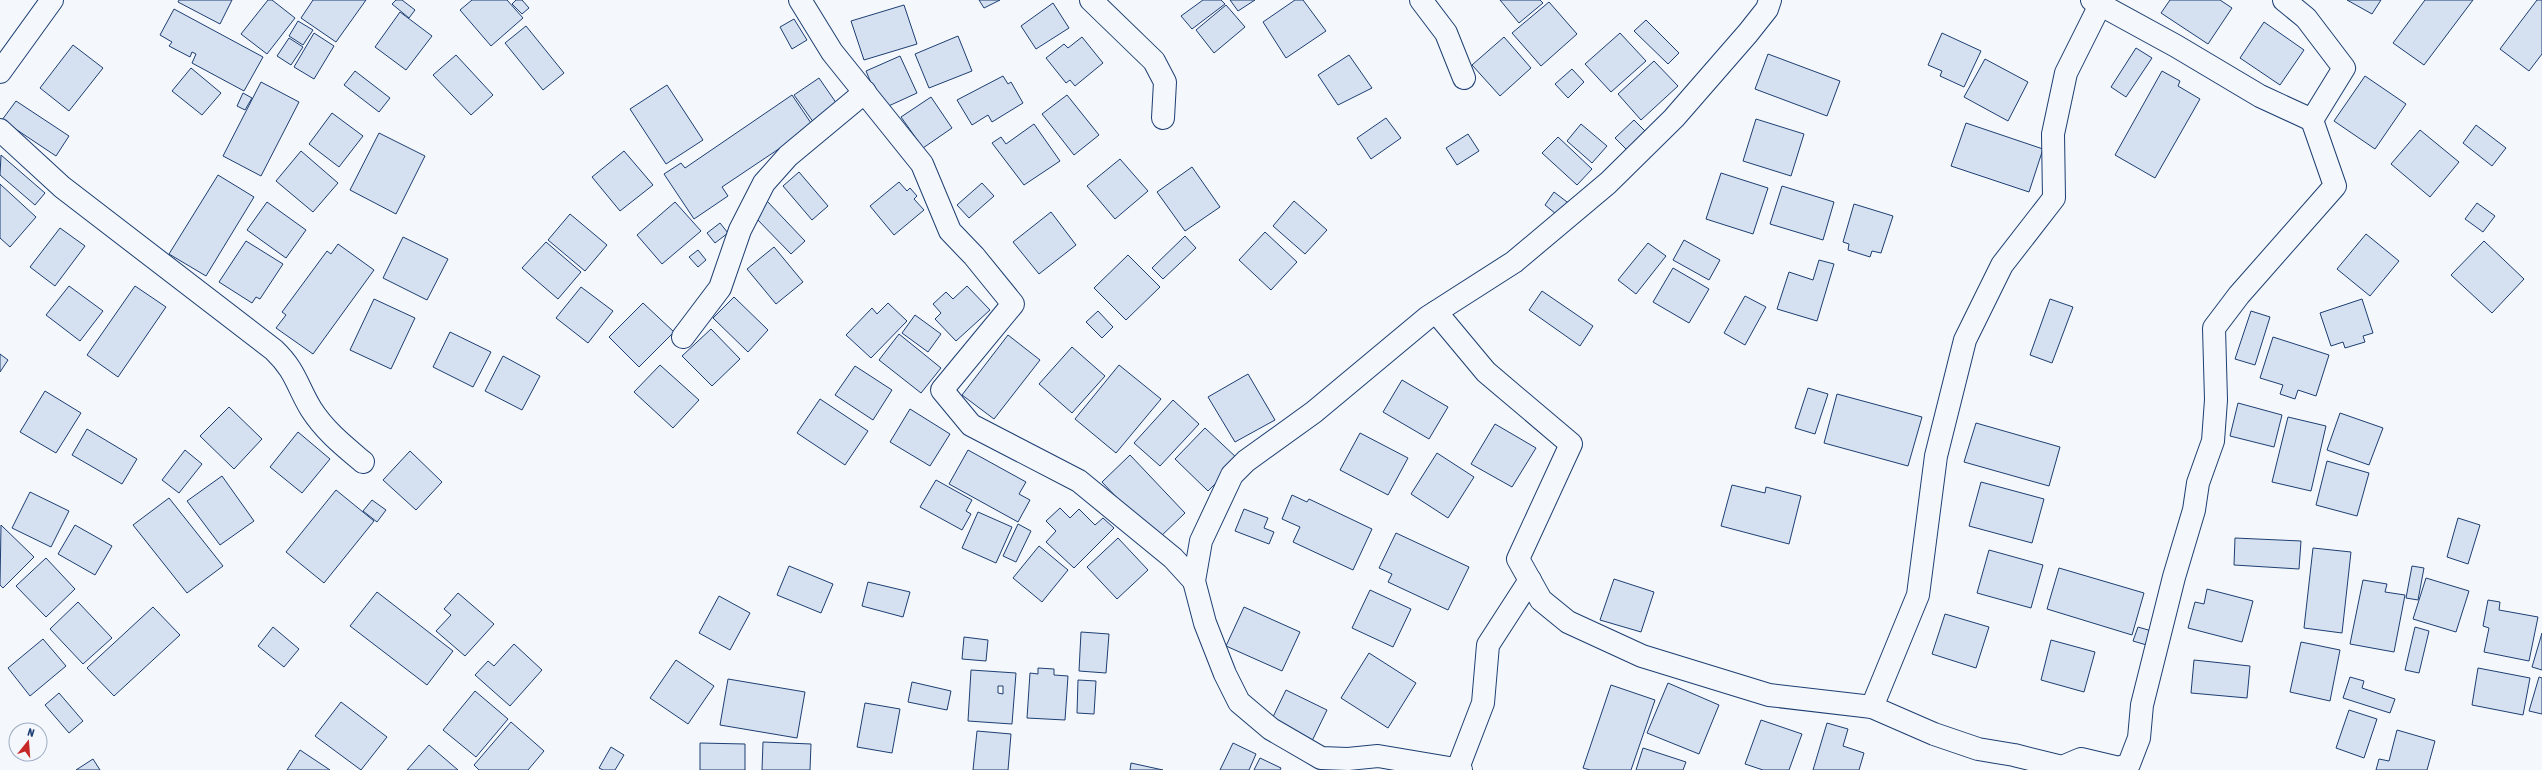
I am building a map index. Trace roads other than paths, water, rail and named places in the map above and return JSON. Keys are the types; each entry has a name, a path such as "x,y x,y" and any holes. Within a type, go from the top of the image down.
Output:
{"street":[{"path":"800,0 832,52 922,164 950,231 974,256 1013,304 942,390 971,425 1079,481 1173,558 1194,581"},
{"path":"1092,0 1154,61 1165,82 1163,118"},
{"path":"1421,0 1446,33 1464,78"},
{"path":"1530,580 1488,646 1483,703 1459,769 1378,756 1348,759 1321,758 1270,729 1239,702 1225,674 1205,623 1194,581 1201,541 1232,475 1246,461 1314,412 1390,347 1436,312 1514,262 1608,183 1674,118 1748,33 1767,9 1770,0"},
{"path":"2284,0 2306,18 2344,68 2312,120"},
{"path":"0,72 45,2"},
{"path":"1436,312 1486,372 1571,444 1518,559 1541,600 1568,622 1642,656 1769,695 1872,706 1934,734 1978,749 2014,754 2062,767 2081,759 2119,768 2129,764 2139,738 2142,705 2174,577 2194,510 2198,483 2213,442 2216,400 2214,328 2239,295 2335,186 2312,120 2260,96 2176,46 2096,2 2066,73 2053,134 2054,198 2002,265 1965,340 1936,456 1918,594 1872,706"},
{"path":"683,338 720,288 740,230 764,183 788,156 865,92"},
{"path":"0,130 62,187 274,350 288,363 311,409 325,428 363,462"},
{"path":"1173,558 1201,541"}]}
